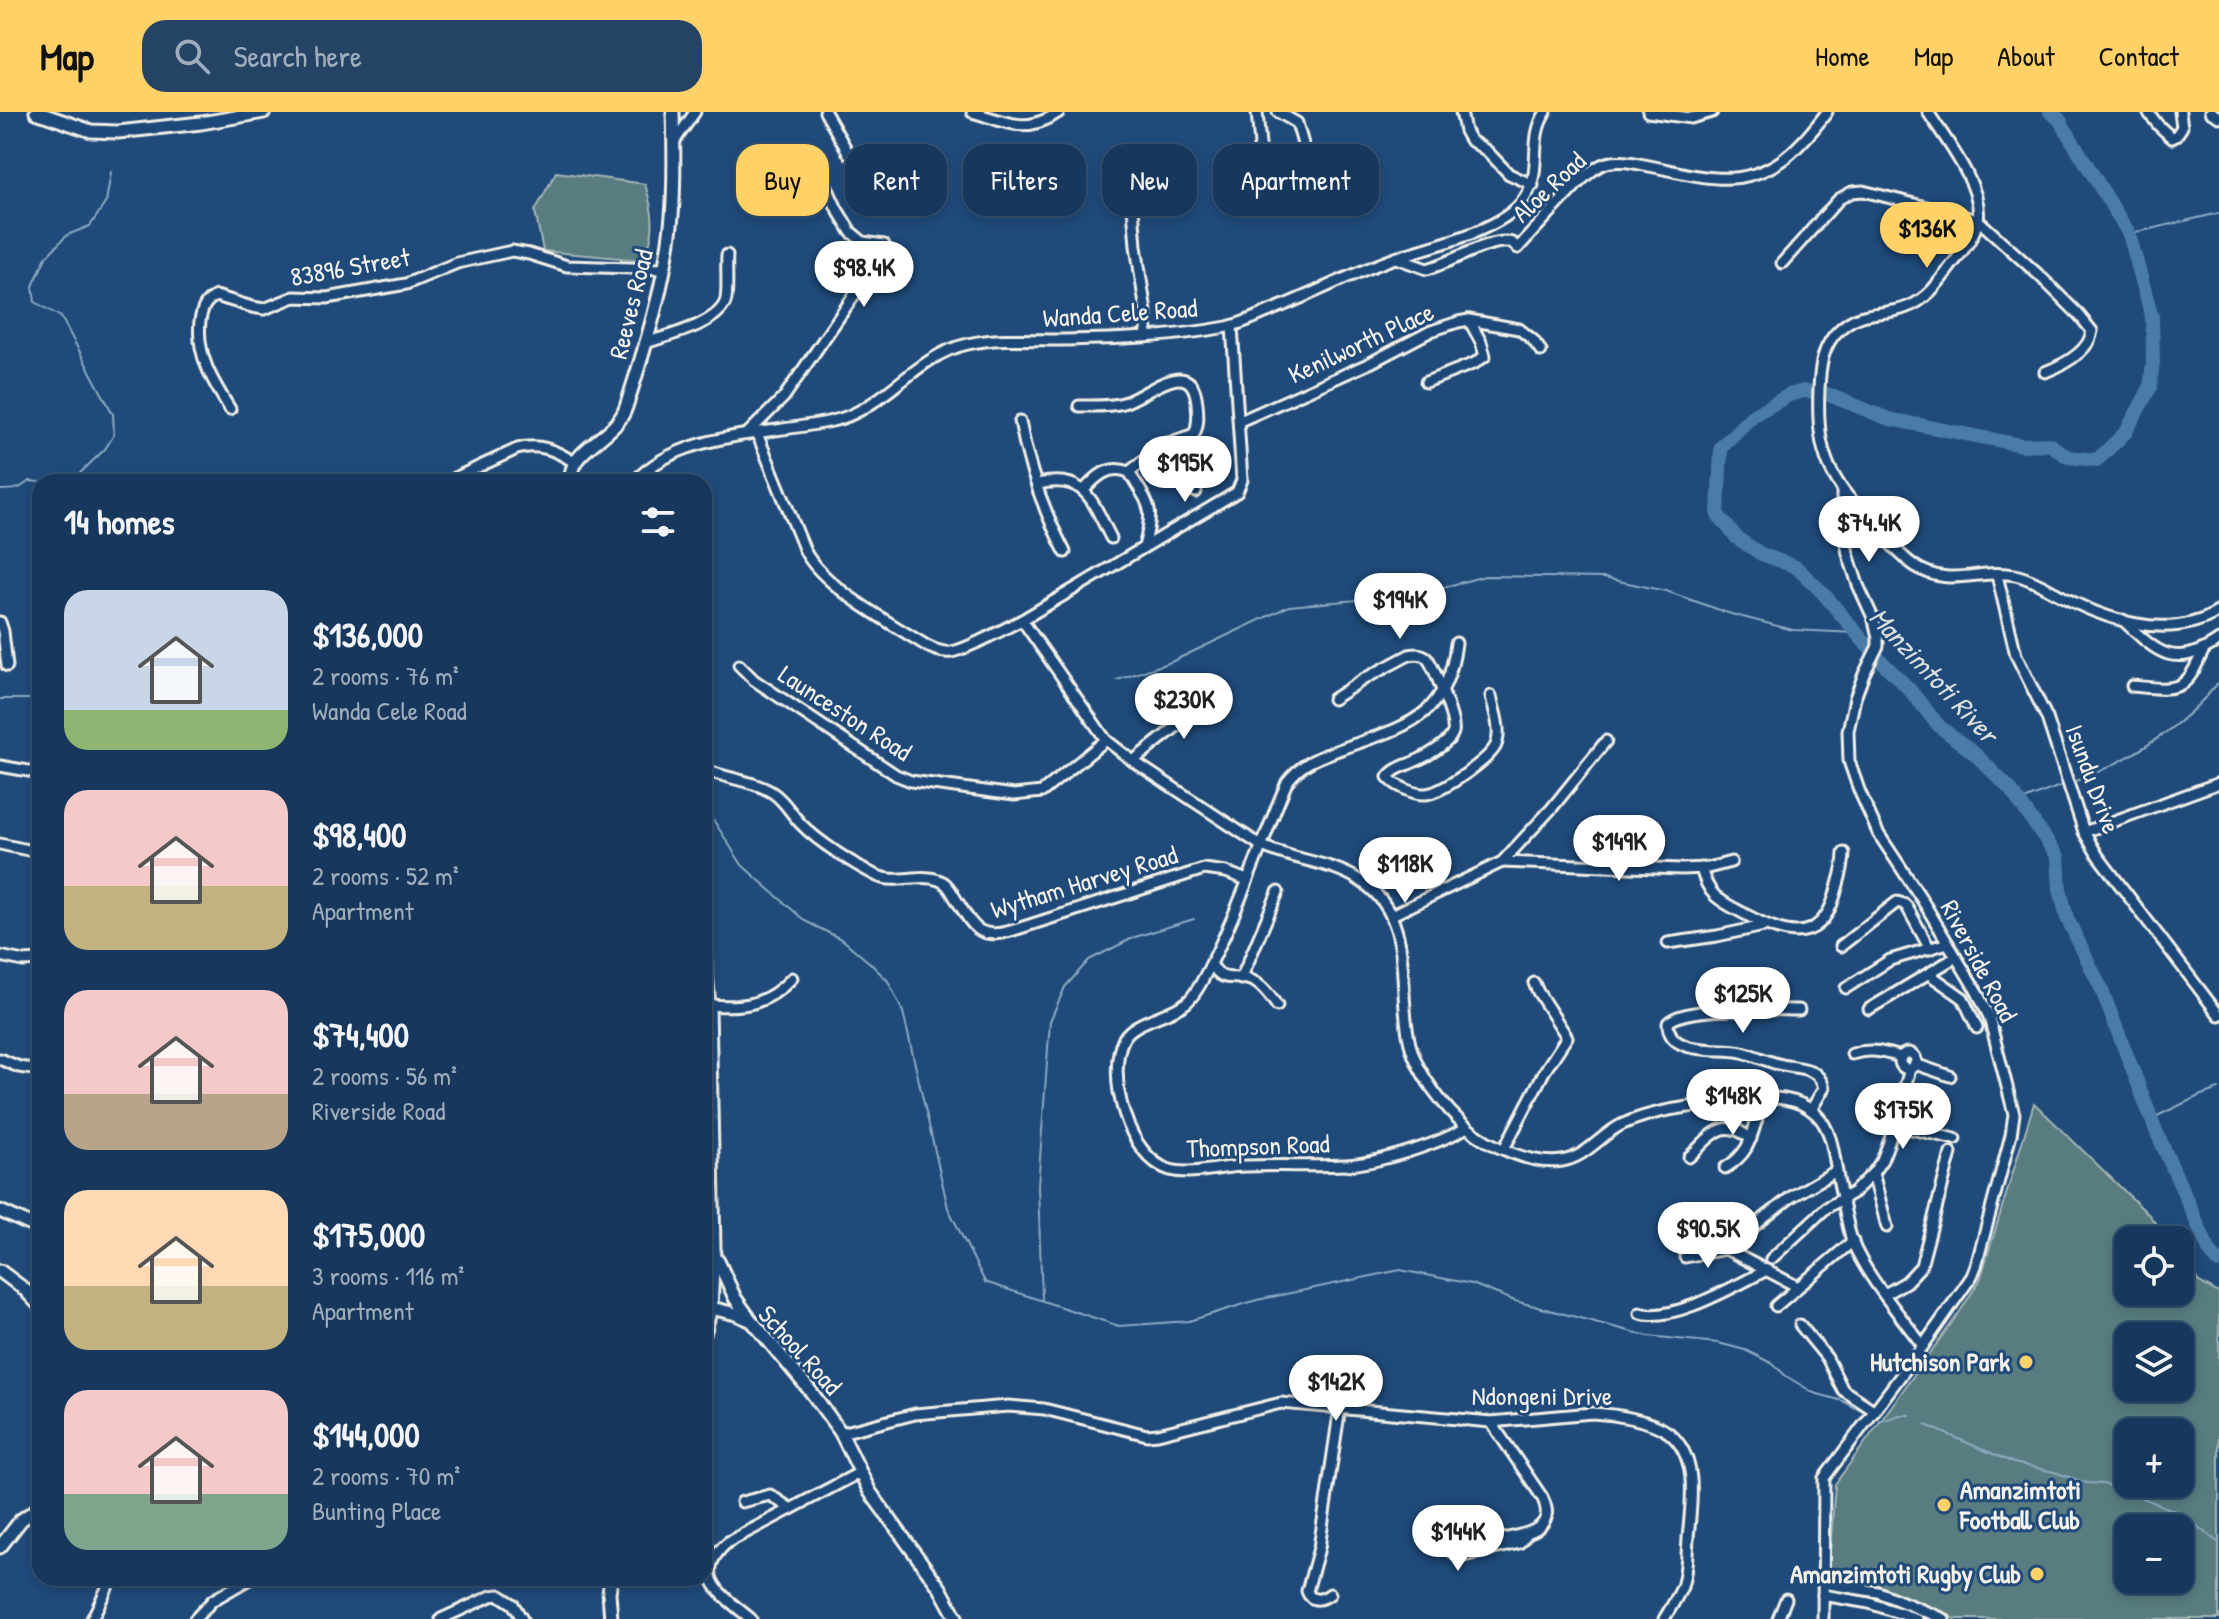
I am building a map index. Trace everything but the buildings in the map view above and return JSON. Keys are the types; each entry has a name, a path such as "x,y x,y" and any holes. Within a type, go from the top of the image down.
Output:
{"street":[{"path":"36,112 91,131 118,132 214,116 264,112"},
{"path":"675,112 694,113"},
{"name":"Reeves Road","path":"574,462 612,431 628,403 664,269 672,214 675,112"},
{"path":"825,112 845,147"},
{"path":"972,112 1024,127 1040,124 1059,112"},
{"path":"1257,112 1260,144"},
{"path":"1278,112 1297,123 1303,144"},
{"path":"1461,112 1470,140 1487,151 1509,174 1533,185 1537,130 1546,112"},
{"path":"1648,112 1691,118 1712,112"},
{"name":"Aloe Road","path":"1396,258 1427,269 1504,241 1518,248 1584,176 1608,163 1631,162 1715,179 1765,171 1785,159 1827,112"},
{"path":"1928,112 1966,174 1979,206 1978,220 1962,252 1931,292 1910,306 1857,316 1841,327 1824,351 1818,418 1824,456 1842,490 1899,552 1926,572 1940,577 1957,579 2013,575 2032,580 2096,614 2166,626 2204,620 2219,611"},
{"path":"2148,112 2172,138 2182,127 2180,112"},
{"path":"2210,112 2219,117"},
{"path":"674,142 694,113"},
{"name":"Wanda Cele Road","path":"643,474 672,454 752,432 846,417 870,404 929,361 954,347 969,343 1112,339 1232,326 1323,290 1356,272 1478,230 1506,217 1519,206 1533,185"},
{"path":"829,191 851,232 863,242 884,245 886,258 862,284 784,397 752,432 805,551 818,571 830,582 940,652 962,648 1022,620 1237,492 1242,480 1232,326"},
{"path":"1782,263 1839,199 1852,192 1863,191 1978,220 2041,277 2092,331 2090,342 2075,356 2045,372"},
{"path":"1134,216 1147,336"},
{"name":"83896 Street","path":"230,409 207,369 198,337 202,308 216,296 264,309 294,297 327,298 406,284 457,263 512,251 567,266 664,269"},
{"path":"645,343 717,314 726,300 727,255"},
{"path":"1426,382 1485,356 1469,320"},
{"name":"Kenilworth Place","path":"1240,421 1370,363 1431,331 1469,320 1519,329 1541,351"},
{"path":"1079,406 1121,404 1172,379 1189,383 1194,390 1197,429 1194,434 1155,449 1129,472"},
{"path":"1020,421 1051,524 1065,552"},
{"path":"1167,443 1196,492"},
{"path":"463,474 528,446 545,447 574,462 572,474"},
{"path":"1084,490 1104,472 1118,468 1129,472 1151,513 1144,547"},
{"path":"1038,484 1067,482 1084,490 1111,538"},
{"name":"Riverside Road","path":"1823,1614 1824,1478 1972,1276 2014,1114 1989,1017 1921,898 1878,833 1849,761 1848,731 1855,698 1878,646 1878,637 1848,554 1842,519 1842,490"},
{"name":"Isundu Drive","path":"1997,575 2016,655 2053,733 2084,832 2098,856 2219,1015"},
{"path":"1022,620 1106,740 1133,761 1260,845 1288,857 1349,874 1376,893 1392,915 1401,945 1409,1043 1416,1064 1429,1084 1467,1127 1504,1149 1529,1159 1559,1162 1587,1151 1612,1130 1646,1115 1685,1107 1775,1098 1799,1102 1819,1116 1825,1126 1853,1241 1865,1265 1923,1346"},
{"path":"2123,620 2158,651 2194,654 2219,640"},
{"path":"0,622 7,666"},
{"path":"1442,694 1454,663 1456,643"},
{"path":"2132,686 2163,688 2183,684 2204,650"},
{"path":"1333,699 1393,662 1417,654 1427,658 1453,723 1452,734 1421,759 1388,775 1391,782 1420,793 1432,792 1451,783 1488,757 1498,734 1491,696"},
{"name":"Launceston Road","path":"739,665 754,680 896,775 911,781 1014,795 1042,792 1106,740"},
{"name":"Thompson Road","path":"1442,694 1427,712 1414,720 1302,765 1287,782 1200,985 1187,1003 1130,1031 1124,1038 1118,1088 1124,1112 1137,1141 1159,1165 1184,1172 1246,1166 1362,1163 1445,1139 1467,1127"},
{"path":"1133,761 1215,696"},
{"path":"1392,915 1502,862 1538,824 1606,741"},
{"path":"0,766 32,772"},
{"name":"Wytham Harvey Road","path":"712,772 769,790 811,833 876,875 894,879 939,880 947,885 972,923 988,935 1014,930 1204,869 1226,872 1247,880"},
{"path":"2084,832 2219,783"},
{"path":"0,844 32,850"},
{"path":"1701,868 1716,899 1764,926 1800,933 1812,929 1831,907 1842,873 1844,853"},
{"path":"1502,862 1681,869 1731,862"},
{"path":"1241,979 1278,892"},
{"path":"1841,946 1897,902 1907,907 1930,949"},
{"path":"1668,943 1764,926"},
{"path":"1846,988 1890,960 1948,943"},
{"path":"0,956 32,960"},
{"path":"1869,1009 1956,957"},
{"path":"1211,964 1225,979 1251,980 1270,995 1277,1006"},
{"path":"1929,974 1963,998 1977,1028"},
{"path":"712,1005 737,1007 758,1001 780,991 792,978"},
{"path":"1504,1149 1544,1072 1567,1037 1534,983"},
{"path":"1799,1010 1729,1010 1675,1016 1668,1023 1668,1030 1683,1045 1707,1050 1740,1051 1779,1065 1813,1071 1824,1088 1811,1110"},
{"path":"1852,1054 1875,1050 1901,1057 1902,1067 1913,1066 1950,1076"},
{"path":"0,1059 32,1069"},
{"path":"1771,1259 1826,1208 1854,1192 1873,1173 1882,1160 1913,1066"},
{"path":"1732,1102 1735,1128"},
{"path":"1725,1168 1742,1157 1757,1119"},
{"path":"1894,1125 1955,1139"},
{"path":"1689,1157 1722,1129 1735,1128 1751,1139"},
{"path":"1885,1294 1906,1282 1921,1266 1951,1153"},
{"path":"1748,1231 1791,1197 1836,1171"},
{"path":"1873,1173 1887,1227"},
{"path":"712,1196 712,1297"},
{"path":"0,1211 32,1225"},
{"path":"1680,1225 1798,1287"},
{"path":"1776,1306 1853,1241"},
{"path":"714,1249 727,1284 752,1321"},
{"path":"1685,1257 1726,1249"},
{"path":"1640,1313 1657,1316 1690,1306 1767,1270"},
{"path":"0,1271 32,1298"},
{"name":"School Road","path":"712,1308 752,1321 827,1412 882,1510 940,1588 957,1619"},
{"path":"1800,1325 1827,1358 1843,1390 1875,1411"},
{"name":"Ndongeni Drive","path":"841,1433 915,1414 1008,1406 1044,1409 1147,1435 1281,1403 1491,1422 1607,1414 1659,1427 1671,1434 1688,1460 1692,1494 1685,1574 1675,1602 1664,1619"},
{"path":"1330,1594 1316,1600 1307,1591 1319,1548 1340,1407"},
{"path":"1491,1422 1546,1505 1547,1516 1534,1532 1479,1544 1459,1543 1453,1552 1460,1557 1519,1543 1526,1535"},
{"path":"712,1560 728,1542 859,1473"},
{"path":"742,1502 770,1495 791,1509"},
{"path":"0,1547 21,1520 32,1512"},
{"path":"712,1579 714,1585 751,1619"},
{"path":"1823,1583 1878,1592 1944,1619"},
{"path":"92,1619 108,1586"},
{"path":"195,1619 213,1600 237,1586"},
{"path":"610,1586 611,1619"},
{"path":"441,1619 499,1595 513,1604 522,1619"},
{"path":"1823,1595 1869,1603 1917,1619"},
{"path":"1778,1619 1786,1599"},
{"path":"1823,1614 1836,1602 1849,1599"}],"green space":[{"path":"556,172 645,184 652,232 642,260 543,251 535,211"},
{"name":"Hutchison Park","path":"2034,1103 2157,1226 2114,1226 2114,1306 2194,1306 2194,1275 2199,1282 2219,1293 2219,1619 1955,1619 1879,1588 1828,1579 1835,1484 1980,1280"}],"waterway":[{"name":"Manzimtoti River","path":"2050,112 2059,119 2129,234 2152,317 2150,388 2126,432 2097,460 2068,457 2049,444 2021,445 1889,419 1824,393 1804,391 1789,395 1752,416 1721,447 1718,515 1737,538 1761,554 1796,567 1822,592 1939,726 1975,754 2010,789 2058,857 2060,889 2067,918 2101,988 2157,1133 2210,1252 2219,1262"},
{"path":"79,474 105,449 114,435 113,414 61,317 35,302 33,286 46,257 67,235 90,226 106,202 111,172"},
{"path":"2129,234 2219,213"},
{"path":"0,490 16,489 32,481"},
{"path":"1117,680 1171,662 1289,606 1414,595 1485,576 1604,578 1666,591 1731,614 1793,630 1856,633"},
{"path":"2076,781 2154,741 2188,714 2219,682"},
{"path":"0,699 32,699"},
{"path":"2019,802 2060,786"},
{"path":"714,821 742,865 805,921 843,940 888,981 903,1012 948,1208 985,1282 1119,1326 1189,1321 1257,1300 1400,1270 1472,1284 1515,1301 1648,1336 1718,1343 1745,1350 1773,1364 1814,1393 1843,1401 1863,1412"},
{"path":"1042,1300 1038,1186 1050,1021 1065,987 1089,960 1135,937 1194,919"},
{"path":"2151,1119 2219,1089"},
{"path":"1879,1422 1899,1415 1910,1415"},
{"path":"1926,1425 2014,1463 2118,1488 2180,1513 2219,1543"}],"place":[{"name":"Hutchison Park","path":"2026,1362"},
{"name":"Amanzimtoti Football Club","path":"1944,1505"},
{"name":"Amanzimtoti Rugby Club","path":"2037,1574"}]}
